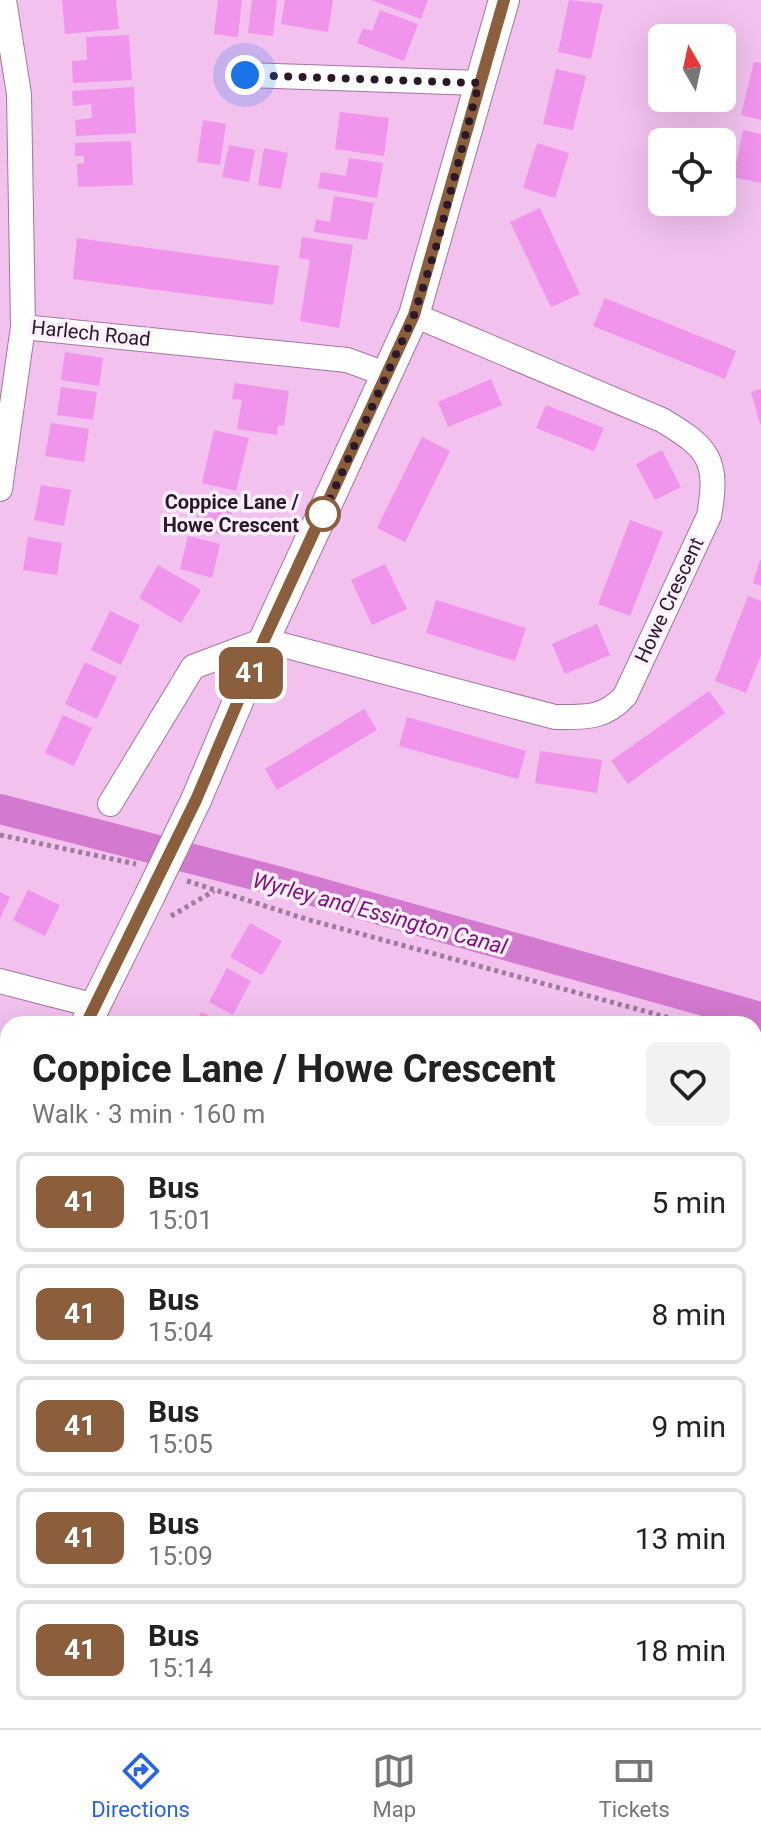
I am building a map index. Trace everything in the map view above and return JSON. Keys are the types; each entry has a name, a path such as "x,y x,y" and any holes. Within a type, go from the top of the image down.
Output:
{"street":[{"name":"Harlech Road","path":"4,0 19,94 23,327 347,360 388,375"},
{"path":"0,981 91,1015 196,800 264,640 414,315 437,244 504,0"},
{"path":"245,75 479,83"},
{"name":"Howe Crescent","path":"264,640 555,717 578,717 611,711 625,696 709,516 714,488 711,461 699,442 662,420 414,315"},
{"path":"0,489 23,327"},
{"path":"110,804 193,667 264,640"}],"path":[{"path":"0,835 139,865"},
{"path":"183,880 306,919 663,1016"}],"building":[{"path":"62,0 116,0 119,29 65,34"},
{"path":"218,0 242,0 238,37 214,34"},
{"path":"252,0 277,0 273,36 248,33"},
{"path":"285,0 333,0 328,32 281,24"},
{"path":"371,0 428,0 421,19"},
{"path":"569,0 603,4 591,59 558,52"},
{"path":"380,10 418,24 404,61 357,43 363,28 372,31"},
{"path":"129,35 132,80 73,83 72,61 87,60 86,37"},
{"path":"754,62 761,63 761,120 741,115"},
{"path":"556,69 586,76 573,130 543,124"},
{"path":"134,87 136,133 76,136 75,120 92,118 91,104 73,106 72,91"},
{"path":"340,112 389,118 384,156 335,149"},
{"path":"203,120 226,124 220,165 197,162"},
{"path":"743,130 761,134 761,183 736,178"},
{"path":"131,141 133,185 78,187 77,164 84,163 84,156 75,156 75,143"},
{"path":"537,143 569,153 555,198 523,188"},
{"path":"229,145 255,150 249,182 222,177"},
{"path":"264,148 288,153 281,189 258,185"},
{"path":"349,158 383,163 377,198 318,188 321,172 346,176"},
{"path":"334,196 374,203 367,240 314,232 316,219 330,222"},
{"path":"540,208 580,294 551,307 510,222"},
{"path":"302,237 353,245 339,328 300,321 310,260 299,258"},
{"path":"77,238 279,266 273,305 73,279"},
{"path":"605,298 736,351 725,379 593,326"},
{"path":"65,352 103,358 99,386 61,380"},
{"path":"491,379 502,405 448,427 438,402"},
{"path":"235,383 289,391 284,426 278,425 277,435 237,429 242,400 232,399"},
{"path":"61,387 97,392 93,420 57,415"},
{"path":"761,389 761,424 760,424 751,392"},
{"path":"546,405 604,428 594,451 536,428"},
{"path":"51,423 89,429 84,462 45,456"},
{"path":"214,430 249,438 236,491 202,483"},
{"path":"422,437 450,451 405,542 377,528"},
{"path":"662,450 681,487 655,500 636,464"},
{"path":"41,485 71,490 64,526 34,520"},
{"path":"202,494 234,501 227,536 194,529"},
{"path":"630,520 663,532 630,616 598,604"},
{"path":"188,536 220,544 212,578 180,569"},
{"path":"28,537 62,543 57,575 23,570"},
{"path":"761,560 761,586 753,583"},
{"path":"385,564 407,609 372,625 351,580"},
{"path":"158,565 201,590 181,623 139,598"},
{"path":"748,596 761,601 761,655 746,693 715,681"},
{"path":"436,600 526,628 515,661 426,633"},
{"path":"110,611 140,625 121,665 91,650"},
{"path":"597,624 610,655 565,674 552,644"},
{"path":"85,662 117,677 97,719 65,704"},
{"path":"709,691 725,713 628,784 611,761"},
{"path":"364,709 377,730 277,790 265,769"},
{"path":"63,715 92,728 74,766 45,753"},
{"path":"407,717 526,751 518,779 399,746"},
{"path":"540,751 602,760 597,793 535,783"},
{"path":"28,890 60,905 45,936 13,920"},
{"path":"0,892 10,897 0,919"},
{"path":"250,923 282,941 262,975 230,957"},
{"path":"227,968 251,981 233,1015 209,1002"}],"waterway":[{"name":"Wyrley and Essington Canal","path":"0,809 281,882 757,1016"}],"bus line":[{"name":"41","path":"90,1016 196,800 264,640 414,315 437,244 504,0"}],"place":[{"name":"Coppice Lane / Howe Crescent","path":"323,514"}],"route":[{"path":"245,75 479,83 437,244 414,315 323,514"}]}
